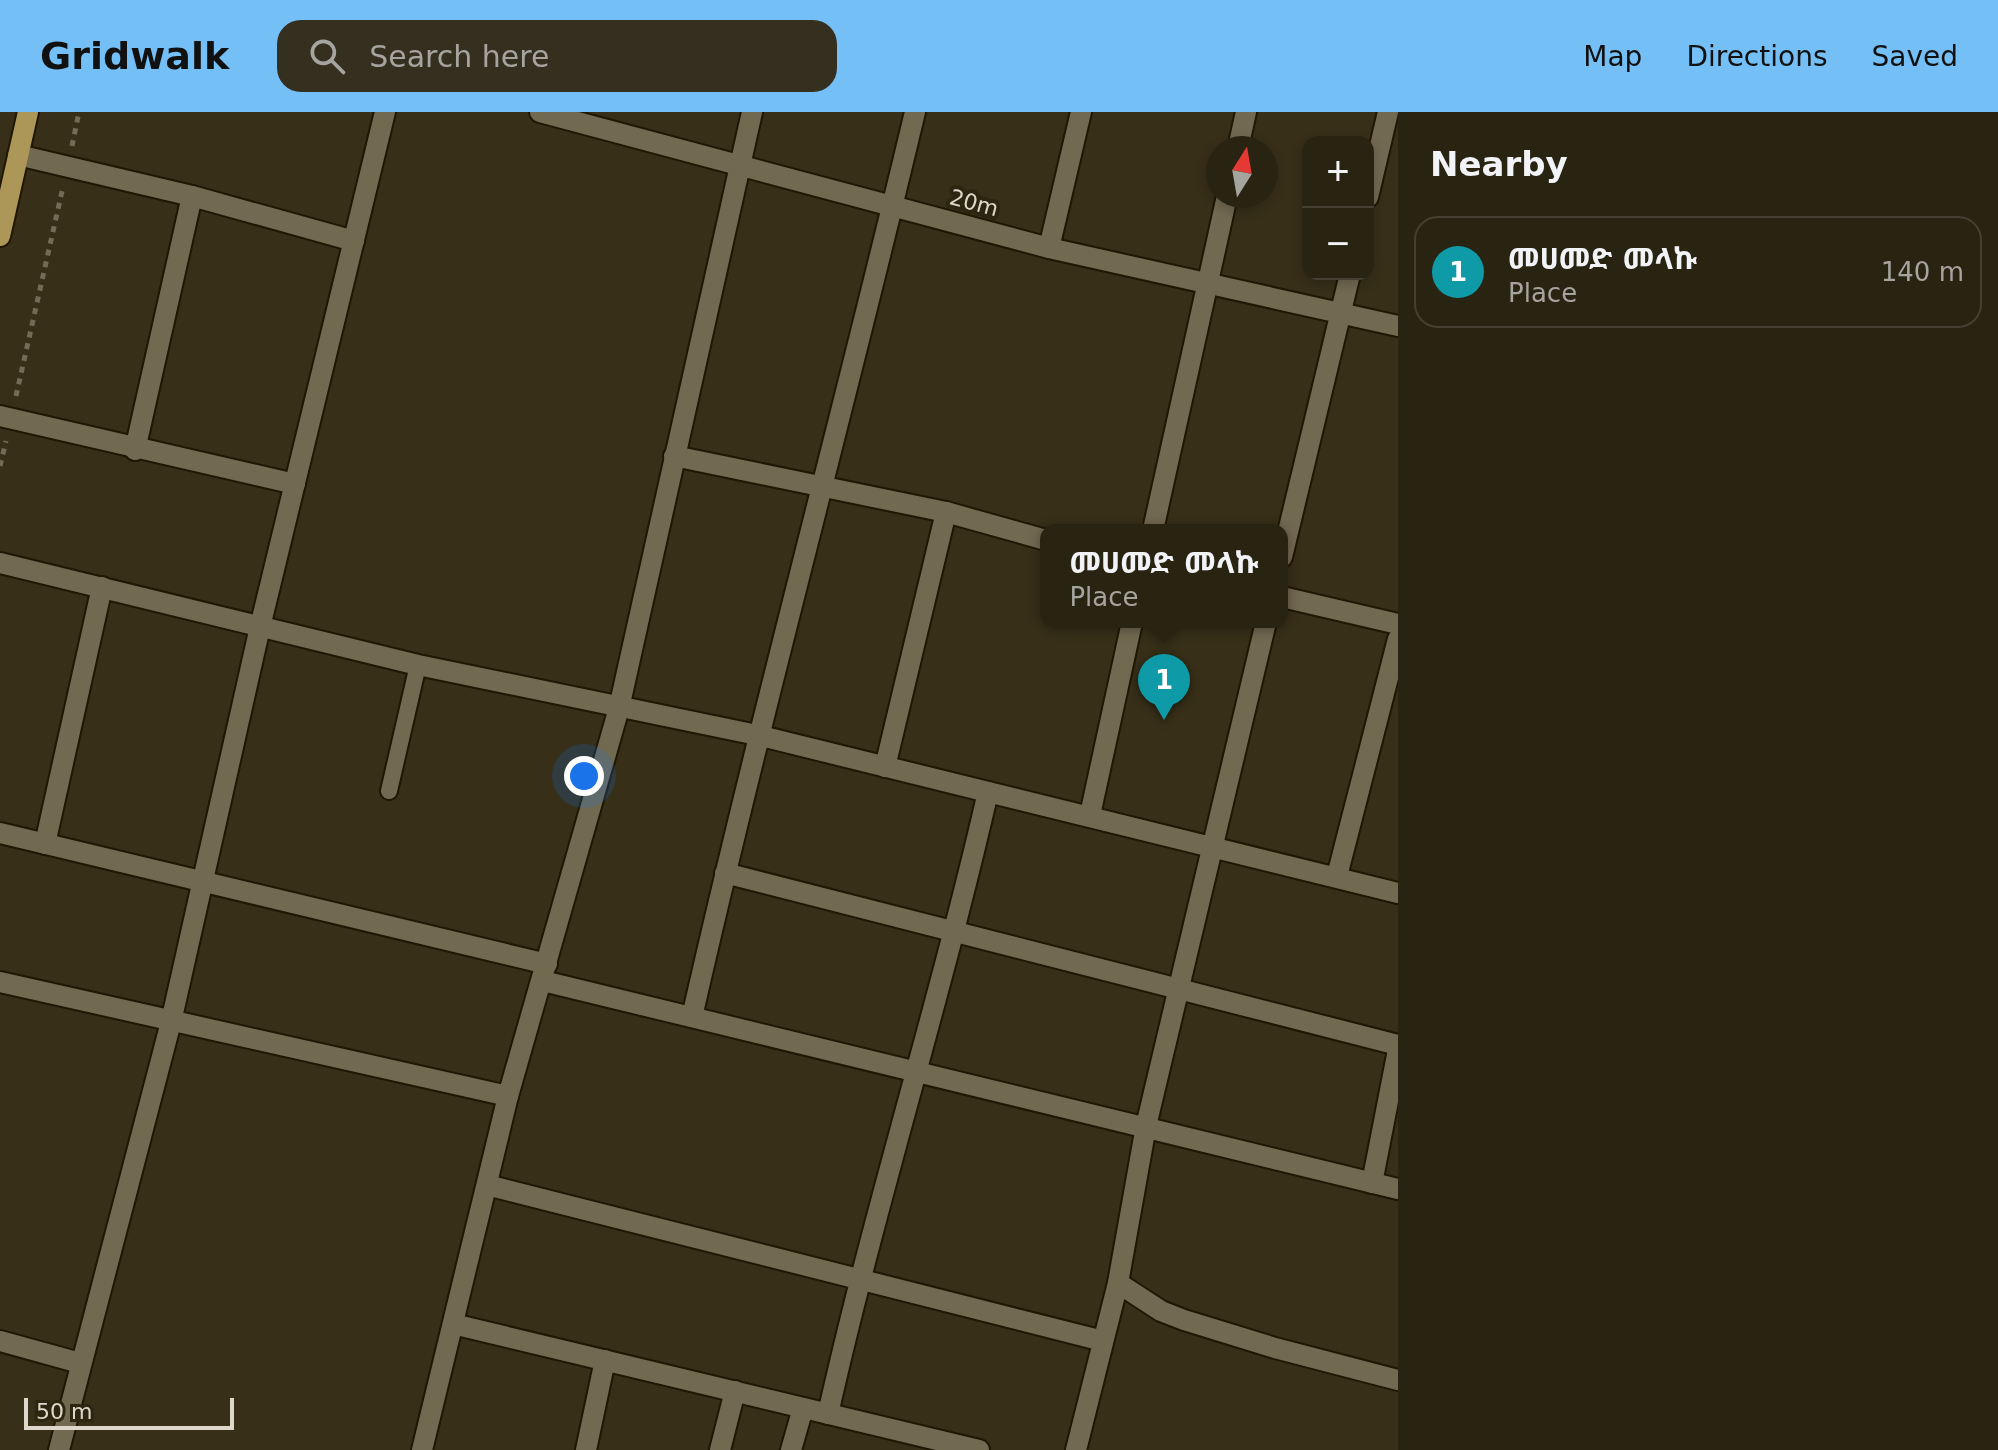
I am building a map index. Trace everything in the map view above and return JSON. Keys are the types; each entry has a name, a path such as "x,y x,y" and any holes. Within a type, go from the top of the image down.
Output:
{"main road":[{"path":"0,236 28,112"}],"street":[{"path":"59,1450 171,1022 260,627 385,112"},
{"name":"20m","path":"540,112 584,117 740,167 1049,248 1398,326"},
{"path":"422,1450 508,1096 619,708 752,112"},
{"path":"692,1017 757,735 824,486 915,112"},
{"path":"1049,248 1081,112"},
{"path":"1241,136 1246,112"},
{"path":"1374,172 1388,112"},
{"path":"18,155 192,196 354,241"},
{"path":"135,450 192,196"},
{"path":"1154,524 1224,208"},
{"path":"1288,532 1348,280"},
{"path":"6,418 135,450 295,484"},
{"path":"674,456 946,512 1040,538"},
{"path":"885,767 946,512"},
{"path":"0,563 418,665 757,735 1398,893"},
{"path":"45,844 102,587"},
{"path":"1288,598 1398,624"},
{"path":"1090,815 1131,628"},
{"path":"1076,1450 1118,1283 1146,1126 1265,628"},
{"path":"1337,876 1398,639"},
{"path":"828,1414 858,1278 956,932 988,792"},
{"path":"0,833 204,882 545,973 692,1017 1398,1189"},
{"path":"725,873 1398,1048 1372,1183"},
{"path":"0,982 508,1096"},
{"path":"487,1185 1103,1341"},
{"path":"1118,1283 1161,1311 1184,1320 1398,1380"},
{"path":"453,1324 828,1414 928,1444 979,1450"},
{"path":"0,1341 80,1363"},
{"path":"586,1450 605,1360"},
{"path":"720,1450 735,1391"},
{"path":"791,1450 803,1408"}],"lane":[{"path":"389,791 418,665"}],"path":[{"path":"0,466 6,418 79,112"}],"place":[{"name":"መሀመድ መላኩ","path":"1164,720"}]}
